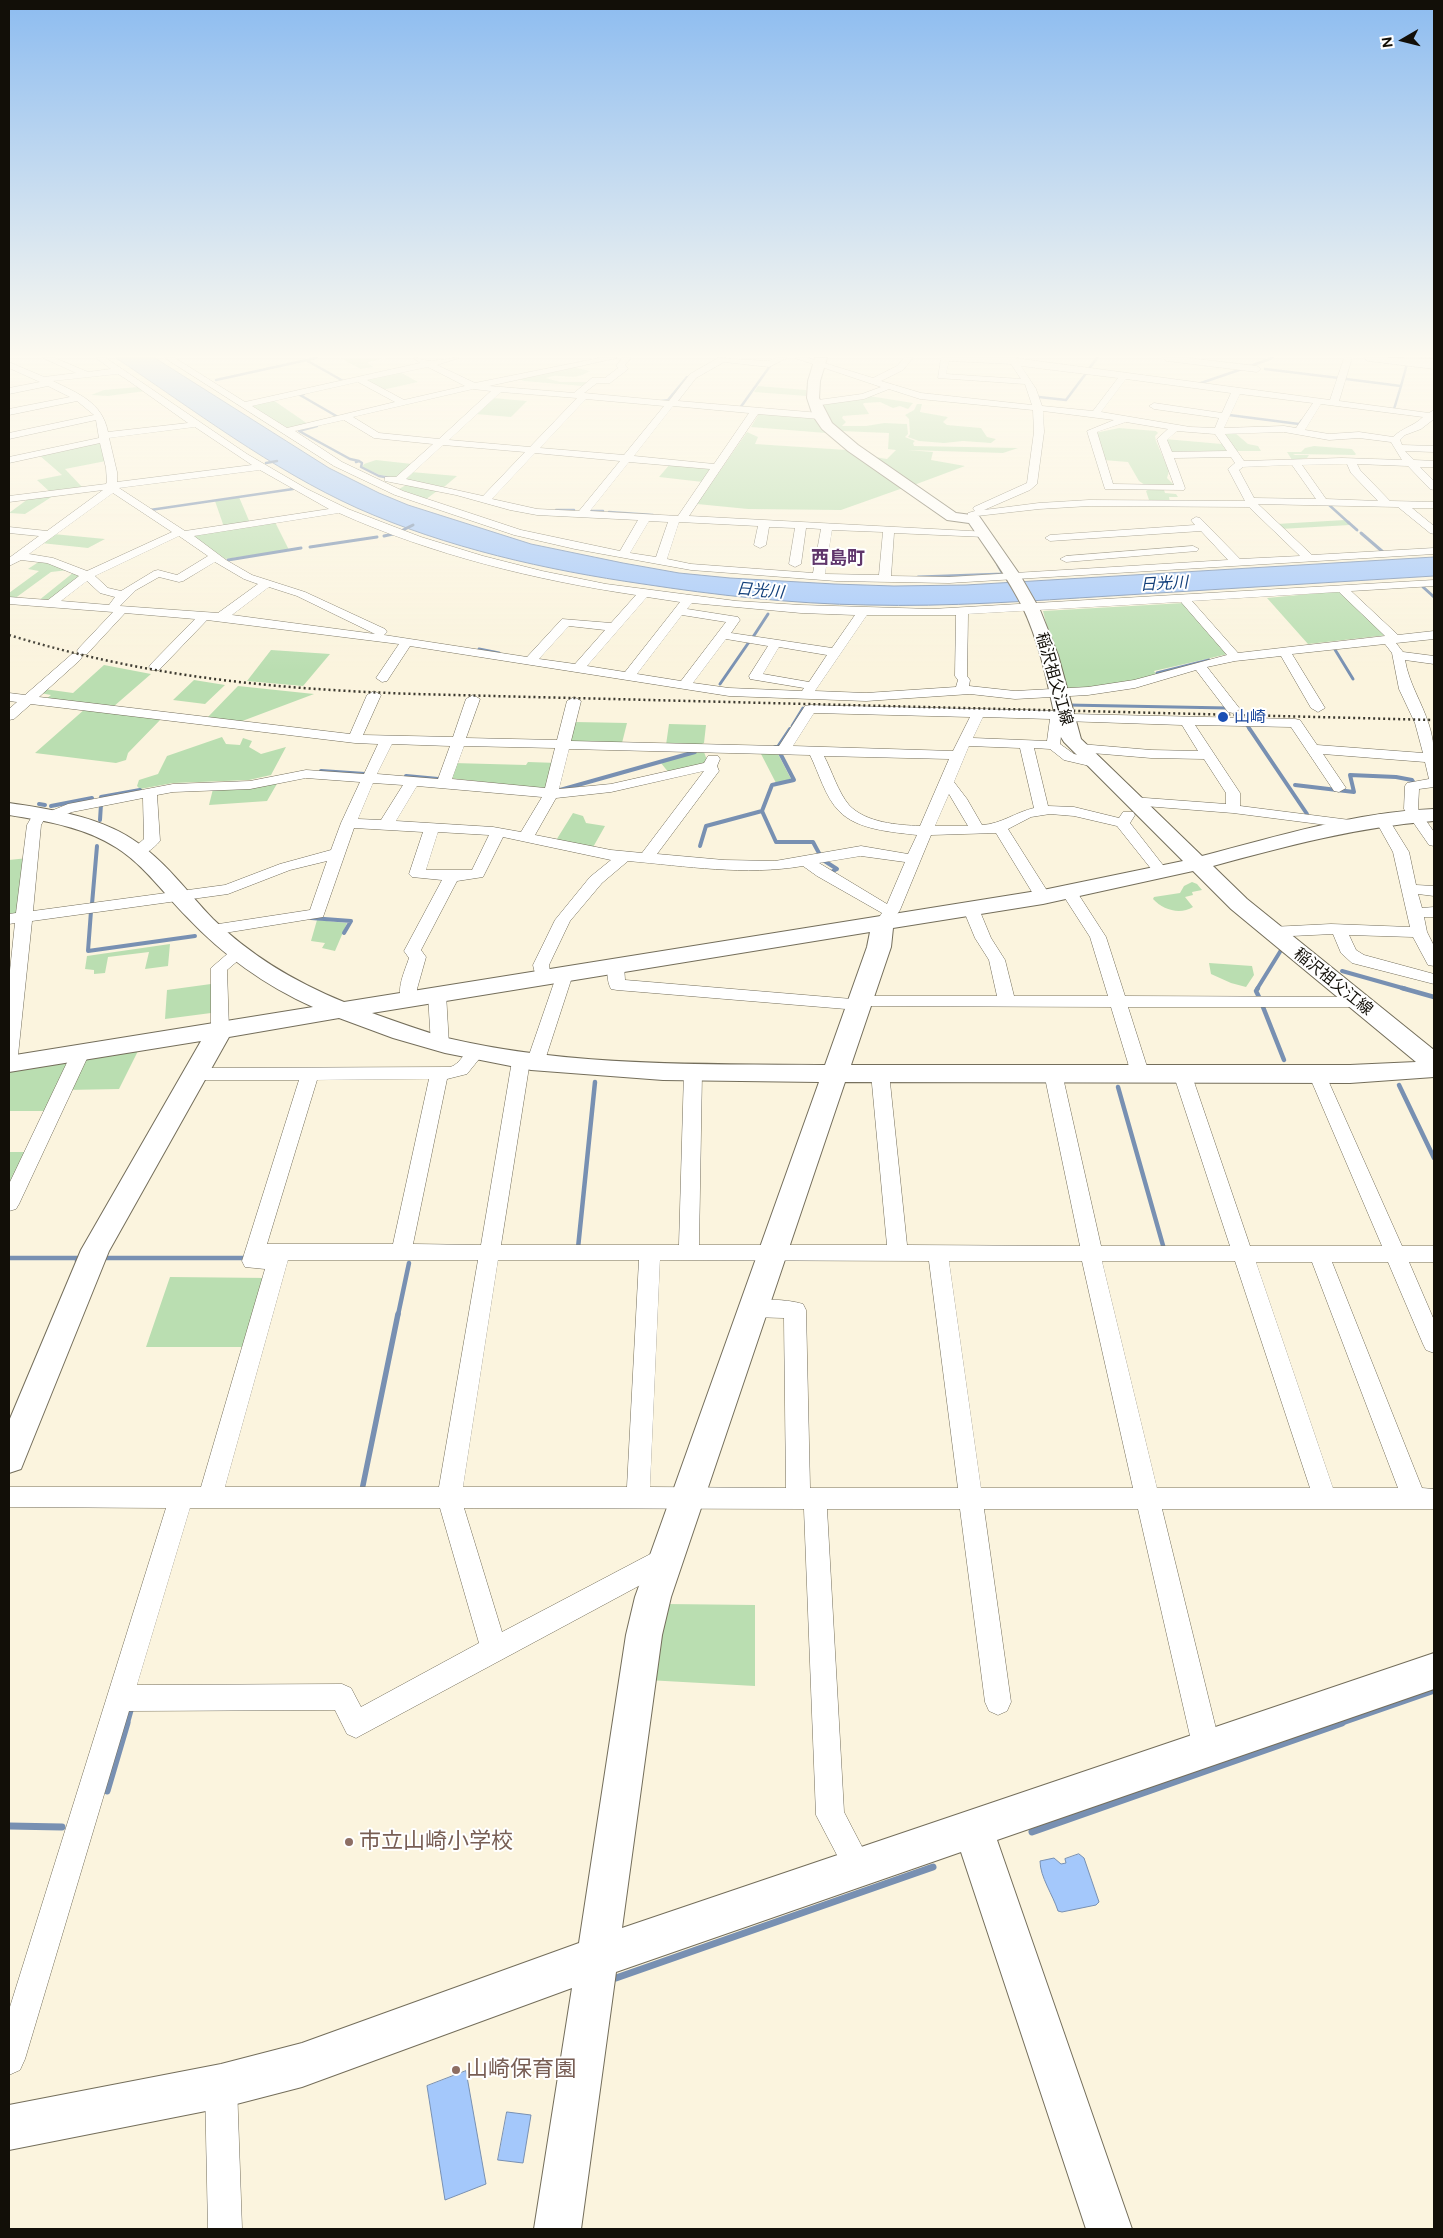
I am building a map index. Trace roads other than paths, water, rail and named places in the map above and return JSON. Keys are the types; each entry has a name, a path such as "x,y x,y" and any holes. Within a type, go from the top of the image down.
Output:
{"street":[{"path":"13,560 109,491 112,484 110,462"},
{"path":"255,462 284,481 341,510 418,539 497,564 643,594 688,599 863,612 962,612 1434,583"},
{"path":"336,462 399,493 518,533 575,546 691,567 784,576 893,580 1012,577 1434,551"},
{"path":"347,462 377,477 486,500 514,508 546,512 537,521 580,526 587,513 624,462"},
{"path":"398,482 420,462"},
{"path":"486,500 521,462"},
{"path":"666,462 718,467"},
{"path":"661,559 678,518 721,462"},
{"path":"874,462 952,517 973,517 1039,506 1103,503 1252,504 1256,501 1434,505"},
{"path":"1035,462 1032,484 1039,506"},
{"path":"1102,462 1109,487 1180,488 1171,462"},
{"path":"1284,462 1241,464 1234,469 1252,504 1310,558"},
{"path":"1296,462 1323,502"},
{"path":"1352,462 1355,472 1387,504"},
{"path":"1381,462 1434,464"},
{"path":"1413,464 1432,482"},
{"path":"9,499 262,467"},
{"path":"973,517 975,510 1032,484"},
{"path":"111,487 248,577 301,594 394,640"},
{"path":"1141,488 1146,502"},
{"path":"1103,503 1157,568"},
{"path":"1180,503 1237,563"},
{"path":"1402,504 1434,531"},
{"path":"51,604 102,566 182,533 341,510"},
{"path":"587,513 984,534"},
{"path":"624,552 646,516"},
{"name":"稲沢祖父江線","path":"973,517 1031,608 1044,638 1059,693 1062,716 1069,734 1080,748 1196,864 1271,932 1434,1064"},
{"path":"760,545 764,523"},
{"path":"795,564 801,525"},
{"path":"1050,538 1122,525 1204,528"},
{"path":"819,574 827,526"},
{"path":"9,530 49,534"},
{"path":"885,576 889,530"},
{"path":"1066,559 1193,549"},
{"path":"9,716 79,654 117,609 122,595 134,585 158,574 179,579 216,556"},
{"path":"13,560 49,560 88,576 99,588 122,595"},
{"path":"221,616 267,583"},
{"path":"1346,592 1390,639 1399,655 1400,668 1406,689 1418,713 1431,751 1434,777"},
{"path":"578,669 643,594"},
{"path":"628,677 688,599"},
{"path":"9,601 221,616 394,640 684,686 755,694 812,692 866,697 962,691 1015,695 1118,687 1199,665 1235,658 1434,635"},
{"path":"1187,602 1235,658"},
{"path":"679,611 734,620 684,686"},
{"path":"812,692 840,652 838,650 863,612"},
{"path":"962,612 961,676 964,680 962,691"},
{"path":"155,667 205,615"},
{"path":"530,661 566,622 614,627"},
{"path":"723,635 840,652"},
{"path":"382,678 407,642"},
{"path":"776,643 755,676 812,692"},
{"path":"1284,652 1318,708"},
{"path":"1399,655 1434,660"},
{"path":"1199,665 1233,709"},
{"path":"355,739 374,695"},
{"path":"9,697 355,739 815,752 961,748 981,742 1026,743 1053,745 1069,757 1094,763"},
{"path":"444,783 473,699"},
{"path":"526,837 551,794 574,701"},
{"path":"783,751 810,709 978,716 1062,716 1295,724 1339,788"},
{"path":"1418,713 1434,714"},
{"path":"978,716 981,742"},
{"path":"558,2229 644,1635 652,1597 888,916 947,784 961,748 978,716"},
{"path":"1053,745 1062,716"},
{"path":"1186,721 1233,793 1234,810"},
{"path":"212,930 317,914 335,854 386,740"},
{"path":"1026,743 1042,810"},
{"path":"1080,748 1151,754 1208,755"},
{"path":"646,858 712,771 710,766 716,749"},
{"path":"1312,749 1431,751"},
{"path":"815,752 844,809 865,820 908,830 978,830 1000,827 1024,815 1042,810 1087,814 1122,823 1161,872"},
{"path":"9,1055 16,918 34,825 46,815 68,808 173,788 250,786 306,774 413,780 551,794 611,788 710,766"},
{"path":"386,825 413,780"},
{"path":"1434,783 1412,786 1411,809 1425,815 1434,842"},
{"path":"947,784 955,790 978,830"},
{"path":"137,852 152,841 150,792"},
{"path":"1122,823 1134,803 1234,810 1350,824"},
{"path":"9,809 46,815 102,833 137,852 212,930 239,953 295,990 396,1032 475,1053 528,1062 622,1071 1317,1073 1434,1069"},
{"path":"9,1064 616,966 888,916 971,909 1043,897 1196,864 1350,824 1381,818 1425,815"},
{"path":"1381,818 1401,852 1419,932 1434,961"},
{"path":"865,820 868,851"},
{"path":"348,823 498,832 624,857 758,866 775,866 868,851 914,859"},
{"path":"434,827 417,874 452,876 478,874 498,832"},
{"path":"1000,827 1043,897"},
{"path":"16,918 228,889 285,867 335,854"},
{"path":"554,976 540,965 563,920 596,880 624,857"},
{"path":"806,860 822,873 882,908 888,916"},
{"path":"408,999 408,989 418,957 412,951 452,876"},
{"path":"1409,890 1434,891"},
{"path":"1069,892 1098,937 1140,1073"},
{"path":"971,909 983,938 996,960 1006,1002"},
{"path":"1415,913 1434,912"},
{"path":"1271,932 1339,929 1419,932"},
{"path":"1339,929 1349,952 1358,959 1434,979"},
{"path":"9,1459 94,1250 220,1030 219,968 239,953"},
{"path":"616,966 617,985 859,1003 1357,1002"},
{"path":"494,1649 449,1498 489,1253 528,1062 554,976"},
{"path":"437,994 440,1045"},
{"path":"9,1204 81,1052"},
{"path":"195,1074 439,1073 461,1070 475,1053"},
{"path":"689,1253 693,1072"},
{"path":"210,1497 278,1261 252,1261 310,1073"},
{"path":"401,1253 439,1073"},
{"path":"880,1073 898,1253"},
{"path":"1053,1073 1092,1253 1092,1263 1206,1749"},
{"path":"1182,1073 1326,1499"},
{"path":"1317,1073 1434,1344"},
{"path":"255,1252 1434,1254"},
{"path":"638,1498 650,1253"},
{"path":"938,1253 998,1702"},
{"path":"9,1497 1424,1499 1319,1254"},
{"path":"751,1309 795,1310 806,1498 830,1815 859,1868"},
{"path":"9,2059 181,1497"},
{"path":"120,1698 342,1698 356,1726 494,1649 665,1559"},
{"path":"9,2128 221,2086 302,2066 598,1957 1434,1671"},
{"path":"973,1829 1109,2229"},
{"path":"221,2086 225,2229"}],"water":[{"name":"日光川","path":"273,462 320,462 379,493 408,505 531,544 679,573 730,578 894,586 966,585 1434,557 1434,576 1019,602 959,604 839,604 754,598 698,592 570,572 497,556 426,535 391,522 357,508"},
{"path":"1079,1854 1084,1858 1099,1902 1096,1905 1062,1912 1058,1911 1044,1880 1040,1861 1054,1858 1061,1864 1066,1863 1065,1859"},
{"path":"466,2071 486,2184 445,2200 427,2086"},
{"path":"507,2112 531,2115 523,2163 498,2160"}],"waterway":[{"path":"361,462 361,467 379,476 390,478"},
{"path":"150,510 293,489"},
{"path":"1328,504 1349,523"},
{"path":"556,510 574,510"},
{"path":"590,511 603,511"},
{"path":"609,512 653,515"},
{"path":"1348,522 1357,530"},
{"path":"403,530 413,525"},
{"path":"1361,533 1383,552"},
{"path":"384,536 393,534"},
{"path":"310,547 377,537"},
{"path":"228,560 301,548"},
{"path":"918,577 1003,574 998,565"},
{"path":"1423,587 1434,597"},
{"path":"753,637 768,614"},
{"path":"720,684 749,642"},
{"path":"1334,648 1353,679"},
{"path":"479,649 499,653"},
{"path":"1157,673 1209,660"},
{"path":"1067,705 1228,708"},
{"path":"792,726 803,708"},
{"path":"1246,724 1250,730"},
{"path":"1249,728 1307,814"},
{"path":"775,747 778,747 790,729"},
{"path":"560,790 695,752"},
{"path":"762,811 772,785 794,780 780,753"},
{"path":"321,771 365,774"},
{"path":"1295,785 1354,792 1350,775 1396,777 1412,780 1414,783"},
{"path":"406,776 438,779"},
{"path":"101,797 140,790"},
{"path":"51,806 92,798"},
{"path":"39,804 45,805"},
{"path":"100,820 101,804"},
{"path":"700,846 706,826 762,811"},
{"path":"762,811 776,842 813,842 820,855"},
{"path":"92,904 97,846"},
{"path":"823,860 837,869 829,873"},
{"path":"91,911 88,951 195,936"},
{"path":"311,918 351,921 344,933"},
{"path":"1257,989 1283,947"},
{"path":"1342,971 1406,989"},
{"path":"1258,988 1256,991 1260,999"},
{"path":"1402,988 1434,997"},
{"path":"1263,1007 1284,1060"},
{"path":"578,1248 595,1082"},
{"path":"1399,1085 1434,1158"},
{"path":"1118,1087 1164,1249"},
{"path":"9,1258 79,1258 77,1261"},
{"path":"101,1258 248,1258"},
{"path":"398,1315 409,1263"},
{"path":"362,1490 398,1314"},
{"path":"1339,1724 1434,1691"},
{"path":"127,1724 132,1706"},
{"path":"107,1791 127,1723"},
{"path":"1032,1832 1342,1723"},
{"path":"9,1826 62,1827"},
{"path":"616,1978 933,1867"}],"railway":[{"path":"9,635 110,661 160,671 311,689 415,694 1434,720"}],"place":[{"name":"山崎","path":"1223,717"},
{"name":"市立山崎小学校","path":"349,1842"},
{"name":"山崎保育園","path":"456,2070"}],"district":[{"name":"西島町","path":"838,559"}]}
